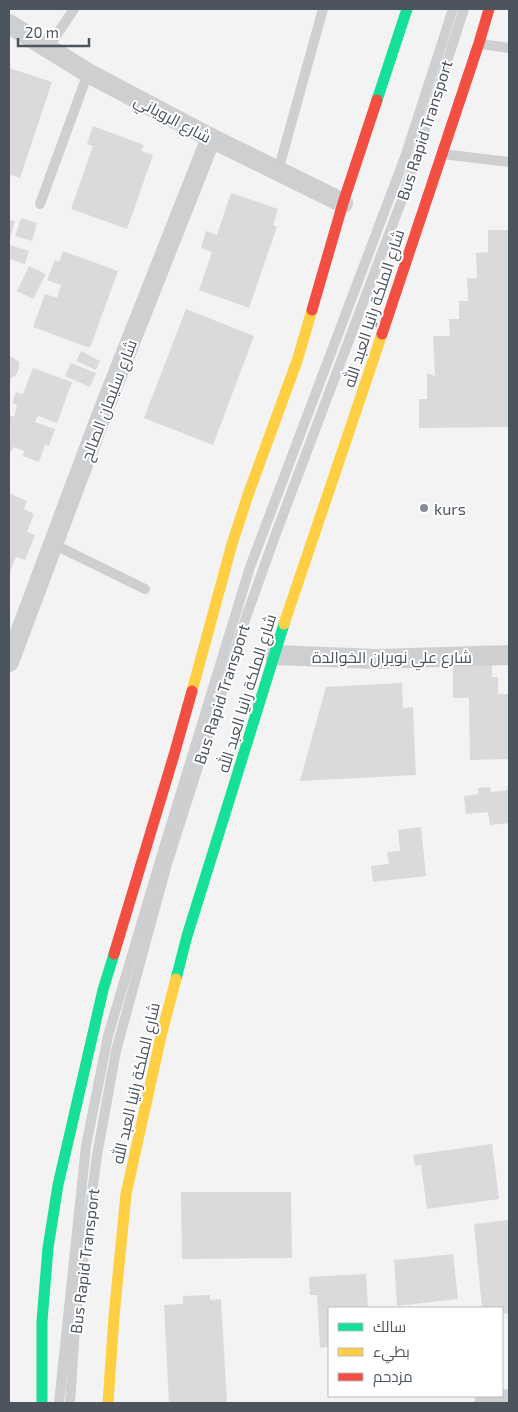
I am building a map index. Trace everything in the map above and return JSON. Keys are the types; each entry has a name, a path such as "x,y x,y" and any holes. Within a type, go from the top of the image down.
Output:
{"main road":[{"path":"42,1403 42,1321 48,1248 58,1185 103,990 174,755 232,544 251,486 297,361 343,203 407,9"},
{"name":"شارع الملكة رانيا العبد الله","path":"108,1403 126,1194 162,1032 187,936 297,582 442,154 489,9"}],"street":[{"name":"شارع الروياني","path":"9,24 88,73 211,138 343,203"},
{"name":"شارع سليمان الصالح","path":"9,662 148,296 211,138"},
{"name":"شارع علي نويران الخوالدة","path":"275,655 377,659 509,655"},
{"path":"484,1403 509,1399"}],"lane":[{"path":"48,48 74,9"},
{"path":"278,171 322,9"},
{"name":"Bus Rapid Transport","path":"59,1403 86,1146 108,1036 250,567 405,156 453,9"},
{"name":"Bus Rapid Transport","path":"70,1403 76,1314 97,1155 116,1051 167,864 245,620 403,197 464,9"},
{"path":"479,43 509,48"},
{"path":"40,204 88,73"},
{"path":"442,154 509,162"},
{"path":"53,544 145,589"}],"building":[{"path":"9,68 52,82 20,178 9,174"},
{"path":"93,126 144,145 141,151 153,155 127,229 71,209 93,146 87,144"},
{"path":"231,193 278,209 273,225 277,227 249,308 199,290 212,252 201,248 206,231 217,235"},
{"path":"21,218 37,223 32,241 15,236"},
{"path":"9,220 15,221 9,242"},
{"path":"488,230 509,230 509,427 419,428 419,399 427,399 427,373 435,376 433,336 450,336 449,319 459,319 459,301 468,301 467,278 477,278 476,253 488,252"},
{"path":"10,245 29,251 25,264 9,259"},
{"path":"63,251 118,271 90,348 33,327 45,294 57,298 61,285 47,280 55,260 59,262"},
{"path":"29,266 46,274 33,299 17,291"},
{"path":"186,309 254,336 213,445 144,418"},
{"path":"81,351 100,361 96,370 76,361"},
{"path":"9,357 19,362 19,369 16,375 9,379"},
{"path":"71,363 96,373 90,387 65,376"},
{"path":"33,368 72,382 57,423 38,416 35,422 55,429 49,446 45,445 39,462 23,456 24,451 13,447 12,451 9,450 9,415 14,417 17,405 12,403 16,392 23,394"},
{"path":"9,493 27,501 24,509 34,514 27,532 35,535 25,560 16,557 9,574"},
{"path":"453,664 492,664 492,677 498,677 498,694 509,694 509,759 470,760 469,698 453,698"},
{"path":"402,683 403,708 413,707 416,775 300,781 326,687"},
{"path":"509,784 509,823 490,825 488,812 466,814 464,796 478,794 478,788 490,787 491,792 507,790"},
{"path":"421,827 426,876 373,882 371,866 389,864 387,852 400,851 398,830"},
{"path":"492,1144 499,1199 427,1209 421,1165 415,1166 413,1155"},
{"path":"181,1192 291,1192 292,1258 182,1259"},
{"path":"509,1220 509,1313 503,1314 503,1307 482,1307 474,1224"},
{"path":"453,1254 458,1299 397,1306 394,1260"},
{"path":"366,1274 368,1307 328,1307 328,1347 320,1348 317,1295 310,1295 309,1277"},
{"path":"210,1295 210,1300 221,1299 227,1403 169,1403 164,1305 183,1304 183,1296"}],"traffic: fast":[{"path":"377,100 407,9"},
{"path":"176,979 187,936 284,624"},
{"path":"42,1403 42,1321 48,1248 58,1185 103,990 114,954"}],"traffic: slow":[{"path":"192,691 232,544 297,361 312,310"},
{"path":"284,624 382,334"},
{"path":"108,1403 126,1194 162,1032 176,979"}],"traffic: jam":[{"path":"382,334 489,9"},
{"path":"312,310 343,203 377,100"},
{"path":"114,954 192,691"}],"place":[{"name":"kurs","path":"424,508"}]}
